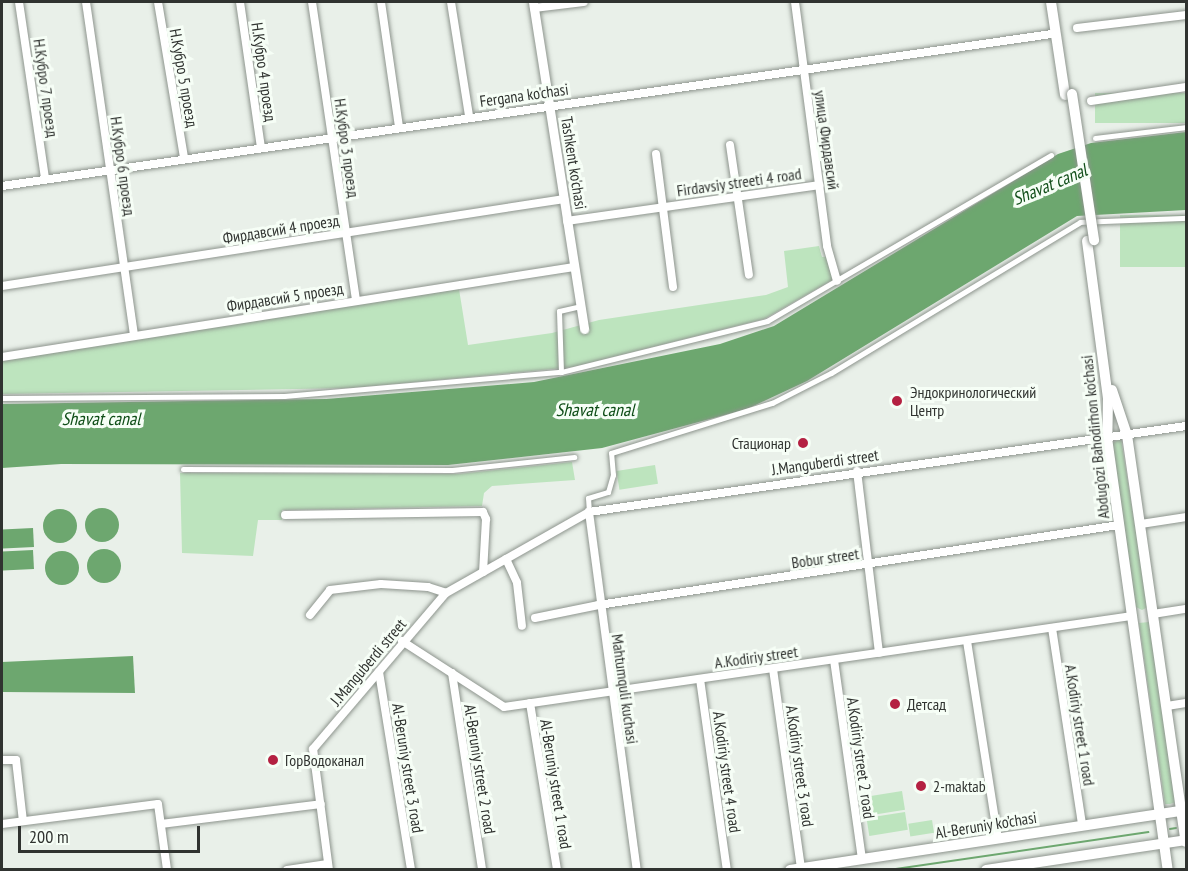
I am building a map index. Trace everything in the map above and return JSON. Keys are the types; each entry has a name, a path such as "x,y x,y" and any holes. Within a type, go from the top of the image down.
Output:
{"main road":[{"name":"Abdug’ozi Bahodirhon ko’chasi","path":"1051,2 1069,94"},
{"name":"Abdug’ozi Bahodirhon ko’chasi","path":"1058,2 1113,398 1127,435 1184,810 1186,841"},
{"name":"Abdug’ozi Bahodirhon ko’chasi","path":"1090,241 1108,399 1107,438 1168,870"},
{"name":"Al-Beruniy ko’chasi","path":"790,870 1184,810"},
{"path":"986,870 1186,841"}],"street":[{"name":"Н.Кубро 7 проезд","path":"19,2 45,179"},
{"name":"Н.Кубро 6 проезд","path":"86,2 134,335"},
{"name":"Н.Кубро 5 проезд","path":"158,2 184,158"},
{"name":"Н.Кубро 4 проезд","path":"240,2 261,147"},
{"name":"Н.Кубро 3 проезд","path":"312,2 356,299"},
{"path":"381,2 399,127"},
{"path":"452,2 469,116"},
{"path":"534,5 584,2"},
{"name":"улица Фирдавсий","path":"795,2 827,246 837,281"},
{"name":"Tashkent ko'chasi","path":"534,5 584,329"},
{"path":"1077,28 1186,15"},
{"name":"Fergana ko'chasi","path":"2,186 549,104 1051,34"},
{"path":"1090,101 1186,87"},
{"path":"1095,138 1186,127"},
{"path":"730,146 749,275"},
{"name":"Firdavsiy streeti 4 road","path":"656,154 673,287"},
{"path":"2,398 284,396 561,372 739,331 792,309 1051,155"},
{"name":"Firdavsiy streeti 4 road","path":"567,221 819,185"},
{"name":"Фирдавсий 4 проезд","path":"2,286 564,199"},
{"path":"589,512 588,498 608,492 613,475 611,453 772,403 831,372 1080,222 1186,218"},
{"name":"Фирдавсий 5 проезд","path":"2,357 356,299 574,267"},
{"path":"561,372 559,311 581,306"},
{"name":"J.Manguberdi street","path":"321,804 313,749 379,672 402,641 446,593 589,512 857,471 1186,426"},
{"path":"183,469 452,470 574,458"},
{"path":"857,471 879,653"},
{"path":"285,515 483,512 486,519 483,572"},
{"name":"Mahtumquli kuchasi","path":"589,512 599,605 637,870"},
{"path":"1141,524 1186,517"},
{"name":"Bobur street","path":"535,618 599,605 1119,525"},
{"path":"507,559 518,583 522,626"},
{"path":"310,615 330,590 381,584 428,587 446,593"},
{"path":"1153,614 1186,609"},
{"name":"A.Kodiriy street","path":"402,641 504,706 1132,616"},
{"name":"A.Kodiriy street 1 road","path":"1052,628 1082,825"},
{"path":"968,640 998,838"},
{"name":"A.Kodiriy street 2 road","path":"834,660 862,859"},
{"name":"A.Kodiriy street 3 road","path":"773,669 801,868"},
{"name":"Al-Beruniy street 3 road","path":"379,672 411,870"},
{"name":"Al-Beruniy street 2 road","path":"452,673 482,870"},
{"name":"A.Kodiriy street 4 road","path":"700,679 727,870"},
{"name":"Al-Beruniy street 1 road","path":"530,703 557,870"},
{"path":"1167,706 1186,703"},
{"path":"2,760 16,760 23,821"},
{"path":"2,824 159,804 167,870"},
{"path":"161,824 321,804 328,867 287,870"}],"shaded area":[{"path":"1095,93 1186,93 1186,123 1095,123"},
{"path":"1120,215 1186,215 1186,267 1120,267"},
{"path":"819,246 822,257 827,257 834,279 764,319 573,367 353,388 2,394 2,359 459,289 468,345 552,333 599,320 766,295 788,287 784,251"},
{"path":"1121,439 1148,607 1142,610 1136,607 1112,443"},
{"path":"572,462 575,480 492,486 484,493 482,506 282,510 282,520 258,520 253,556 182,553 180,473 458,474"},
{"path":"655,465 658,484 619,490 616,471"},
{"path":"1149,622 1176,802 1170,804 1165,804 1139,623"},
{"path":"902,791 905,810 867,816 864,797"},
{"path":"905,812 908,830 869,836 866,818"},
{"path":"932,820 934,833 910,837 908,824"}],"water":[{"name":"Shavat canal","path":"1186,132 1186,210 1077,216 807,381 747,409 602,448 448,465 61,464 2,468 2,404 326,399 534,382 720,344 774,326 1058,154 1091,143"},
{"path":"102,508 114,513 119,525 114,537 102,542 90,537 85,525 90,513"},
{"path":"60,509 72,514 77,526 72,538 60,543 48,538 43,526 48,514"},
{"path":"33,528 34,547 3,549 2,530"},
{"path":"104,549 116,554 121,566 116,578 104,583 92,578 87,566 92,554"},
{"path":"33,550 34,569 3,571 2,552"},
{"path":"62,551 74,556 79,568 74,580 62,585 50,580 45,568 50,556"},
{"path":"133,656 135,693 2,692 2,662"}],"waterway":[{"path":"1170,829 1176,828"},
{"path":"889,870 1148,832"}],"place":[{"name":"Эндокринологический Центр","path":"897,401"},
{"name":"Стационар","path":"803,443"},
{"name":"Детсад","path":"895,704"},
{"name":"ГорВодоканал","path":"273,760"},
{"name":"2-maktab","path":"921,786"}]}
